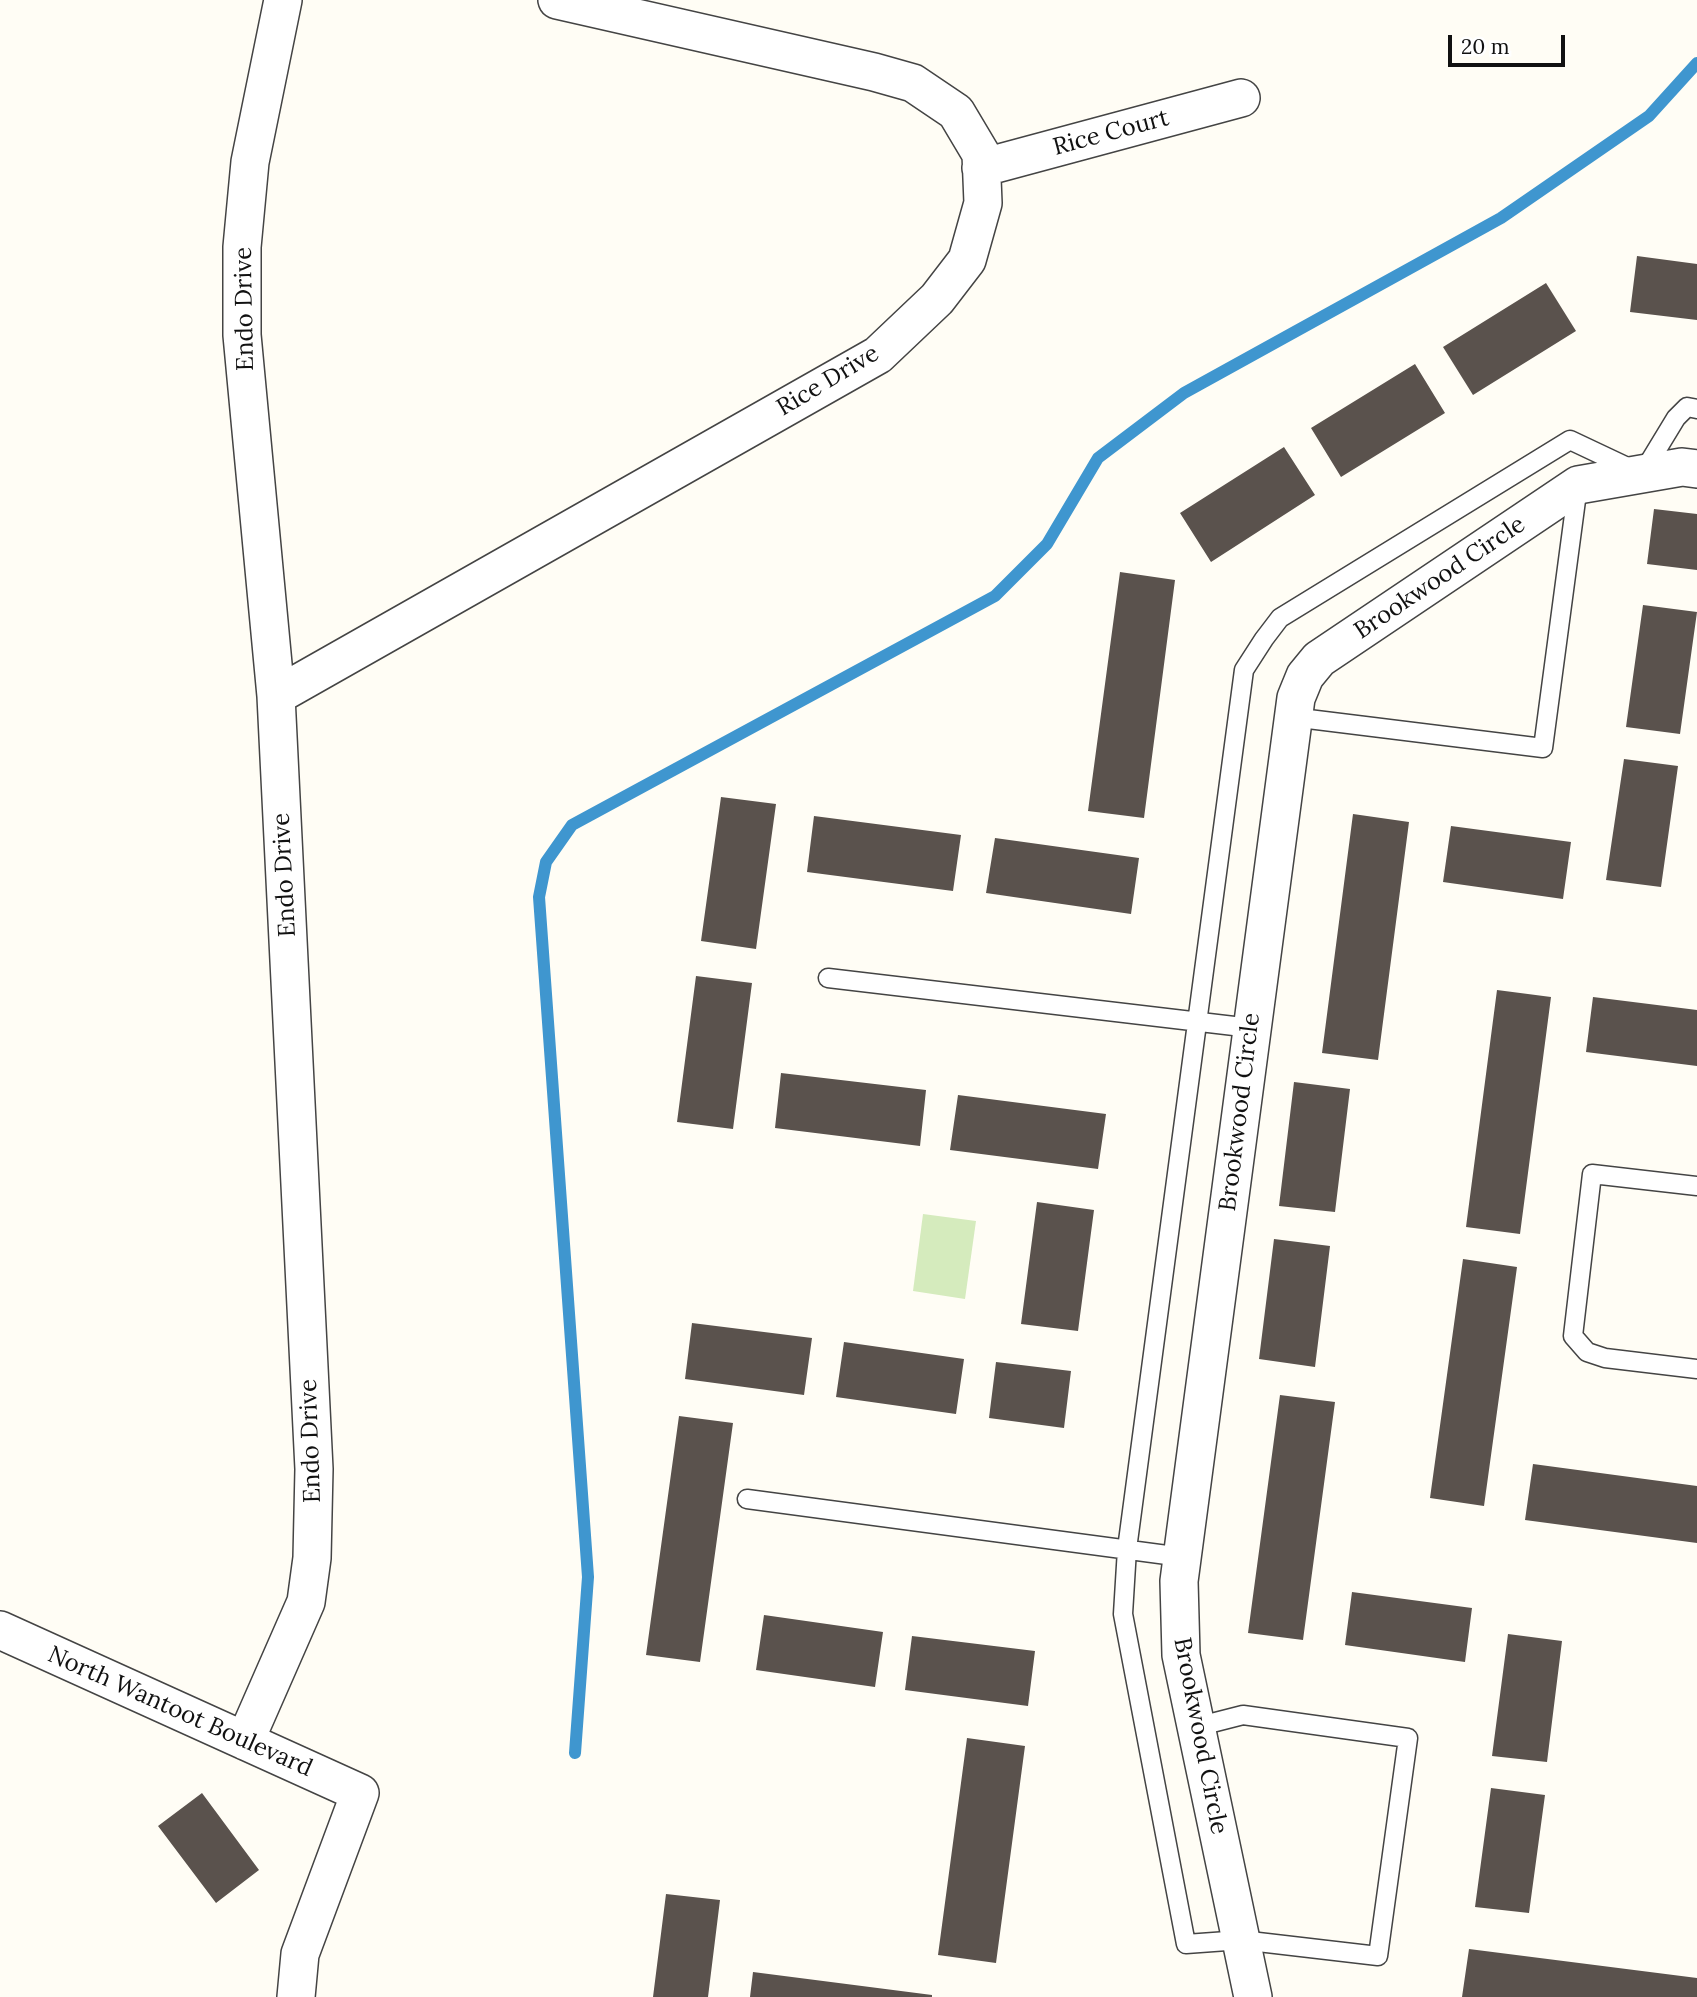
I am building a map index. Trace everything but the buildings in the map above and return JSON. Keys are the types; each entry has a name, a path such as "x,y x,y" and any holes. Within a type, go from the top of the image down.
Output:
{"street":[{"name":"Endo Drive","path":"245,1741 306,1602 312,1558 314,1469 276,696 242,335 242,247 250,162 283,0"},
{"name":"Rice Drive","path":"276,696 878,355 937,299 967,260 984,203 981,154 956,112 913,83 556,0"},
{"name":"Rice Court","path":"981,169 1241,98"},
{"name":"Brookwood Circle","path":"1253,1997 1181,1655 1179,1581 1296,698 1305,677 1319,659 1578,485 1682,467 1697,469"},
{"name":"North Wantoot Boulevard","path":"0,1630 360,1793 300,1954 296,1997"}],"lane":[{"path":"1196,1727 1243,1715 1408,1738 1378,1956 1241,1940 1185,1944 1123,1614 1127,1549 1244,670 1280,618 1570,440 1642,474 1676,418 1687,407 1697,409"},
{"path":"1292,717 1543,748 1578,485"},
{"path":"828,978 1251,1028"},
{"path":"1697,1186 1592,1174 1573,1336 1587,1352 1605,1358 1697,1369"},
{"path":"747,1499 1182,1557"}],"green space":[{"path":"923,1214 976,1221 965,1299 913,1291"}],"waterway":[{"path":"575,1753 588,1577 539,897 546,862 572,825 995,596 1047,544 1098,458 1184,393 1501,218 1649,116 1697,63"}]}
